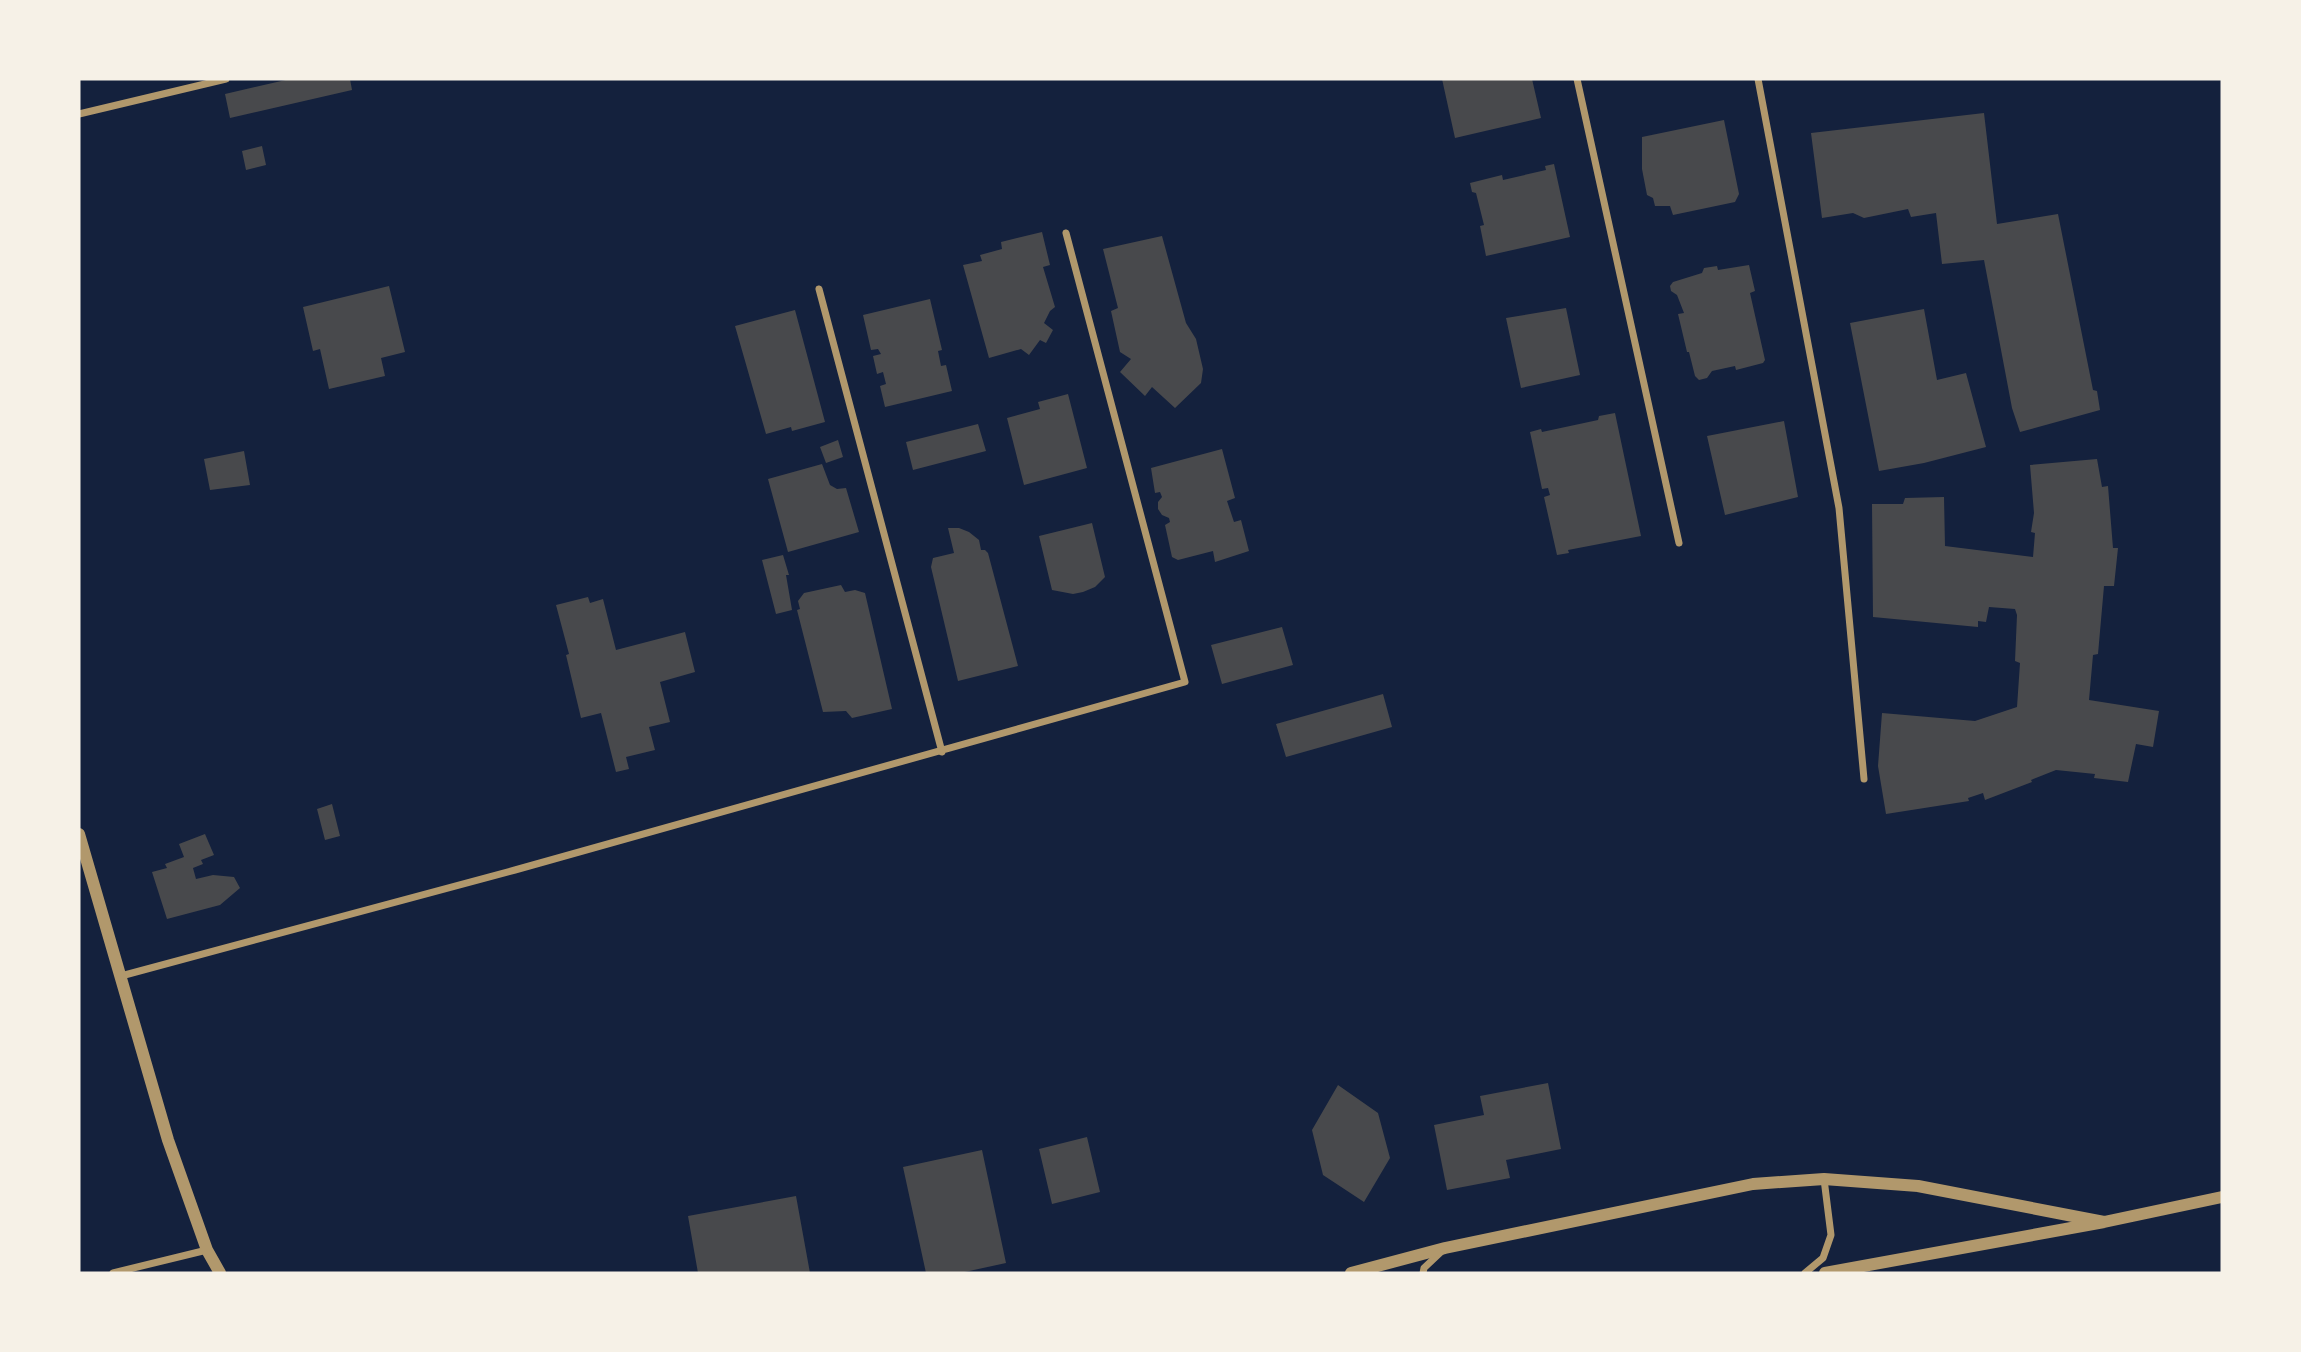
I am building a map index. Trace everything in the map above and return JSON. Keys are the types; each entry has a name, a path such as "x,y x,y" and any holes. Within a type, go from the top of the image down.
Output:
{"street":[{"path":"79,114 226,79"},
{"path":"1577,79 1679,543"},
{"path":"1758,79 1839,508 1864,779"},
{"path":"121,976 942,752 1185,682 1066,233"},
{"path":"819,289 942,752"},
{"path":"79,834 168,1140 208,1250 220,1273"},
{"path":"1350,1273 1445,1248 1753,1184 1824,1179 1917,1186 2104,1222"},
{"path":"1805,1273 1823,1258 1831,1235 1824,1179"},
{"path":"1825,1273 2104,1222 2222,1197"},
{"path":"1423,1273 1424,1268 1445,1248"},
{"path":"113,1273 208,1250"}],"building":[{"path":"290,79 350,79 352,90 230,118 225,94"},
{"path":"1442,79 1532,79 1541,118 1455,138"},
{"path":"1984,113 1997,224 2058,214 2093,390 2097,391 2100,410 2020,432 2012,408 1984,260 1942,264 1936,213 1911,217 1908,209 1864,218 1853,213 1822,218 1811,133"},
{"path":"1724,120 1739,194 1735,202 1673,215 1670,206 1655,206 1653,198 1647,195 1642,169 1642,137"},
{"path":"262,146 266,165 246,170 242,151"},
{"path":"1554,164 1570,237 1486,256 1480,226 1484,225 1476,193 1472,192 1470,183 1502,175 1503,180 1546,170 1545,166"},
{"path":"1042,232 1050,265 1043,267 1055,307 1044,323 1053,330 1046,343 1040,340 1029,355 1021,349 989,358 963,265 982,261 980,255 1002,249 1001,242"},
{"path":"1162,236 1186,323 1196,339 1203,369 1201,383 1175,408 1152,387 1145,396 1120,372 1131,359 1120,352 1111,311 1118,308 1103,249"},
{"path":"1749,265 1755,291 1750,293 1765,360 1763,363 1736,370 1735,366 1712,371 1707,378 1699,380 1695,376 1687,352 1678,314 1684,313 1670,286 1673,282 1702,273 1704,268 1717,266 1718,270"},
{"path":"389,286 405,352 381,358 385,376 329,389 320,349 313,351 303,307"},
{"path":"930,299 942,350 938,351 941,366 946,365 952,391 885,407 880,386 886,384 883,372 877,374 873,356 881,354 878,349 871,350 863,315"},
{"path":"1566,308 1580,375 1521,388 1506,318"},
{"path":"1924,309 1937,380 1966,373 1986,447 1879,471 1850,323"},
{"path":"795,310 825,422 792,431 791,427 766,434 735,326"},
{"path":"1068,394 1087,468 1024,485 1007,418 1040,409 1038,402"},
{"path":"1615,413 1641,536 1568,550 1569,553 1557,555 1544,497 1550,495 1548,488 1542,489 1530,432 1598,420 1599,416"},
{"path":"1784,421 1798,497 1725,515 1707,436"},
{"path":"978,424 986,451 913,470 906,442"},
{"path":"838,440 843,457 826,463 820,447"},
{"path":"1222,449 1235,498 1227,501 1234,522 1241,520 1249,551 1215,562 1213,551 1178,560 1172,557 1165,525 1170,522 1158,509 1158,502 1162,497 1160,492 1155,493 1151,468"},
{"path":"244,451 250,485 210,490 204,459"},
{"path":"2097,459 2102,487 2108,486 2113,548 2118,548 2114,586 2104,586 2098,654 2093,655 2089,700 2159,711 2153,747 2136,744 2128,782 2094,778 2095,774 2056,770 1985,800 1983,793 1968,798 1969,801 1886,814 1878,766 1882,713 1975,721 2017,707 2020,663 2015,661 2015,609 1989,607 1986,622 1978,621 1978,627 1873,617 1872,504 1903,504 1905,498 1944,497 1945,546 2033,557 2035,533 2031,532 2034,513 2030,465"},
{"path":"822,464 830,485 837,489 846,488 859,532 788,552 768,479"},
{"path":"1092,523 1105,577 1095,587 1083,592 1073,594 1052,590 1039,536"},
{"path":"948,528 969,532 979,540 981,550 988,553 1018,666 958,681 931,567 933,558 954,553"},
{"path":"783,555 789,575 786,575 792,610 776,614 762,560"},
{"path":"841,585 845,592 855,590 865,593 892,709 852,718 846,711 823,712 797,610 800,609 798,601 804,593"},
{"path":"588,597 590,603 603,599 616,650 685,632 695,672 660,682 670,722 649,727 655,750 626,757 629,769 616,772 601,713 581,718 566,655 569,654 556,605"},
{"path":"1282,627 1293,665 1222,684 1211,645"},
{"path":"1383,694 1392,727 1286,757 1276,724"},
{"path":"332,804 340,836 325,840 317,809"},
{"path":"205,834 214,855 201,860 203,864 193,868 196,879 213,875 234,877 240,888 220,905 167,919 152,872 167,868 165,864 184,857 179,844"},
{"path":"1548,1083 1561,1149 1506,1160 1510,1178 1447,1190 1434,1125 1484,1115 1480,1096"},
{"path":"1338,1085 1378,1113 1390,1158 1364,1202 1323,1175 1312,1130"},
{"path":"1087,1137 1100,1192 1052,1204 1039,1149"},
{"path":"982,1150 1006,1263 960,1273 926,1273 903,1167"},
{"path":"796,1196 810,1273 698,1273 688,1216"}]}
